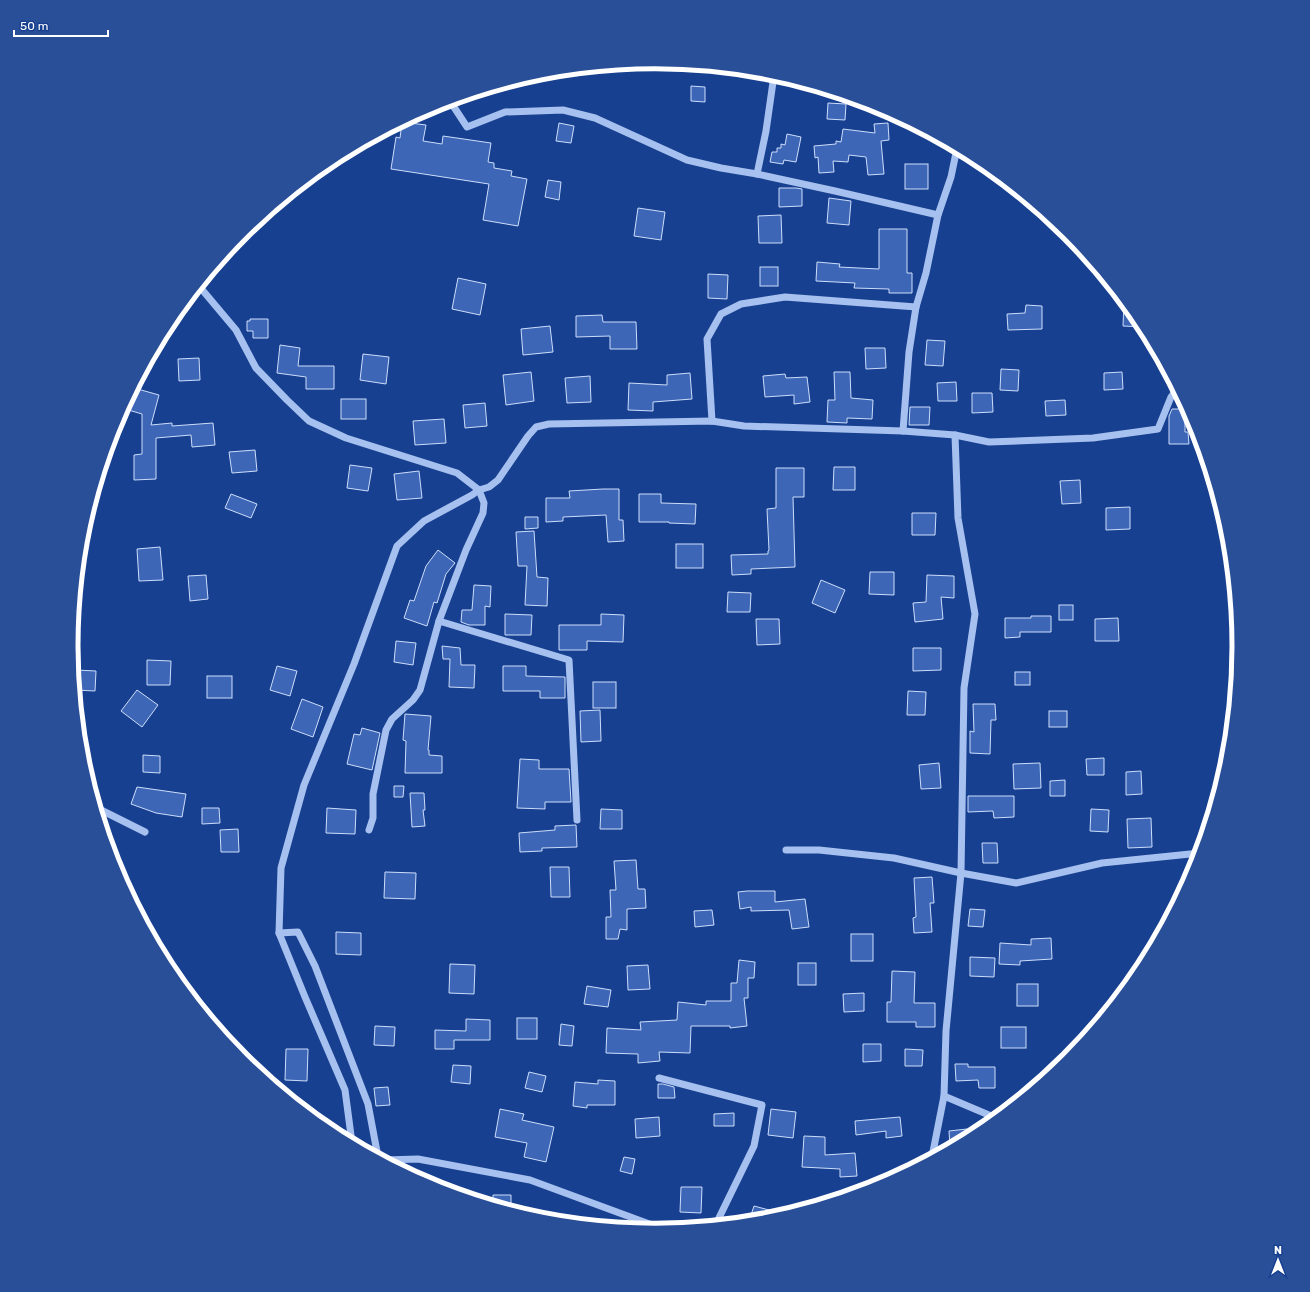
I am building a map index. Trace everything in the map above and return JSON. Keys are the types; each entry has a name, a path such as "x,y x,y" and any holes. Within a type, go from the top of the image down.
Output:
{"street":[{"path":"757,174 766,131 773,81"},
{"path":"453,106 467,127 505,112 563,110 595,118 687,160 757,174 938,215"},
{"path":"903,431 909,352 916,307 926,273 938,215 951,177 956,153"},
{"path":"201,290 236,330 256,368 309,420 346,438 457,473 479,490 484,502 483,512 466,550 439,621 420,690 413,700 392,719 386,730 373,794 373,818 369,830"},
{"path":"712,421 707,339 721,314 741,304 785,297 916,307"},
{"path":"351,1137 345,1090 305,998 279,933 282,868 304,785 354,664 397,546 424,521 479,490 488,487 498,480 528,436 536,427 549,424 712,421 744,426 903,431 955,435 989,442 1093,438 1158,429 1173,394"},
{"path":"933,1151 944,1096 946,1031 961,873 964,688 975,614 958,518 955,435"},
{"path":"439,621 569,660 577,820"},
{"path":"103,811 145,832"},
{"path":"786,850 819,850 894,858 961,873 1016,883 1102,863 1193,854"},
{"path":"279,933 298,932 315,966 368,1104 377,1151"},
{"path":"659,1078 762,1105 754,1146 718,1219"},
{"path":"944,1096 990,1116"},
{"path":"393,1160 418,1159 530,1180 646,1223"}],"building":[{"path":"691,86 705,87 705,102 691,101"},
{"path":"828,103 846,104 845,120 827,119"},
{"path":"412,123 426,125 423,141 442,144 443,136 491,143 488,162 494,163 494,168 512,171 511,176 527,179 518,226 483,220 489,184 391,169 396,137 400,138 401,128"},
{"path":"559,123 574,126 571,143 556,141"},
{"path":"888,123 889,140 881,141 884,174 868,175 866,157 849,155 848,162 833,161 834,172 819,173 818,157 815,158 814,146 836,144 836,141 841,142 843,129 875,133 874,124"},
{"path":"787,134 801,137 796,162 784,160 783,164 770,162 772,152 777,152 777,148 781,148 781,144 785,145"},
{"path":"905,164 928,164 928,189 905,189"},
{"path":"548,180 561,182 559,200 545,197"},
{"path":"779,188 802,189 802,206 779,207"},
{"path":"829,198 851,201 849,225 827,223"},
{"path":"638,208 665,212 661,240 634,236"},
{"path":"781,215 782,243 759,243 758,216"},
{"path":"879,229 907,229 907,273 912,273 912,293 889,293 889,289 854,288 855,283 816,281 817,262 840,264 839,267 879,269"},
{"path":"760,267 778,267 778,286 760,286"},
{"path":"708,274 728,275 727,299 708,298"},
{"path":"458,278 486,284 480,315 452,309"},
{"path":"1026,305 1042,306 1042,329 1008,330 1007,314 1025,313"},
{"path":"1124,310 1136,327 1123,326"},
{"path":"602,315 603,322 636,322 637,349 610,349 610,336 576,337 576,316"},
{"path":"250,319 268,319 268,338 253,338 253,331 247,331 247,321 250,321"},
{"path":"550,326 553,352 523,355 521,329"},
{"path":"927,340 945,341 943,366 925,365"},
{"path":"280,345 300,348 298,366 334,366 334,389 306,389 306,377 277,373"},
{"path":"865,348 885,348 886,368 866,369"},
{"path":"363,354 389,357 386,384 360,380"},
{"path":"199,358 200,380 179,381 178,359"},
{"path":"1001,369 1019,370 1018,391 1000,390"},
{"path":"531,372 534,401 506,405 503,375"},
{"path":"834,372 850,372 851,398 873,400 872,419 847,418 847,423 827,422 828,400 835,400"},
{"path":"1122,372 1123,389 1104,390 1104,373"},
{"path":"690,373 692,399 653,402 653,411 628,410 629,383 667,385 667,375"},
{"path":"785,374 786,378 807,377 810,402 794,404 794,395 765,397 763,376"},
{"path":"590,376 591,402 567,403 565,378"},
{"path":"956,382 957,401 938,401 937,383"},
{"path":"139,389 159,395 151,425 172,423 172,426 213,423 215,445 192,447 191,435 156,438 156,479 134,480 134,455 142,454 142,414 129,410"},
{"path":"972,393 992,393 993,412 972,413"},
{"path":"341,399 366,399 366,419 341,419"},
{"path":"1065,400 1066,415 1046,416 1045,401"},
{"path":"485,403 487,426 465,428 463,405"},
{"path":"910,407 930,407 929,425 909,425"},
{"path":"1172,409 1180,409 1185,419 1185,432 1188,432 1189,444 1169,444 1169,416"},
{"path":"444,419 446,443 415,445 413,421"},
{"path":"255,450 257,471 232,473 229,452"},
{"path":"350,465 372,468 368,491 347,488"},
{"path":"834,467 855,467 855,490 833,490"},
{"path":"776,468 804,468 804,497 793,497 795,567 751,569 751,574 732,575 731,555 768,554 767,509 776,508"},
{"path":"419,471 422,498 397,500 394,474"},
{"path":"1080,480 1081,503 1062,504 1060,481"},
{"path":"619,489 619,520 623,520 624,541 608,542 606,515 563,517 563,521 546,522 546,498 570,498 569,491"},
{"path":"231,494 257,504 251,518 225,508"},
{"path":"639,494 661,494 661,503 696,504 695,524 639,522"},
{"path":"1130,507 1130,529 1106,530 1106,508"},
{"path":"912,513 936,513 935,535 912,535"},
{"path":"525,517 538,517 538,528 525,529"},
{"path":"534,531 537,577 548,578 547,606 525,605 527,566 518,566 516,532"},
{"path":"676,544 703,544 703,568 676,568"},
{"path":"160,547 163,580 139,581 137,549"},
{"path":"438,550 455,563 446,574 437,603 434,602 427,626 404,618 410,600 414,601 426,566"},
{"path":"870,572 894,572 894,595 869,594"},
{"path":"206,575 208,599 190,601 188,576"},
{"path":"927,575 954,576 954,598 941,597 943,619 915,622 913,603 926,602"},
{"path":"821,580 845,590 835,613 812,603"},
{"path":"474,585 491,586 490,607 485,606 485,625 469,625 461,622 462,610 472,610"},
{"path":"728,592 751,593 750,612 727,612"},
{"path":"1059,605 1073,605 1073,620 1059,620"},
{"path":"505,614 532,615 531,635 505,635"},
{"path":"601,614 624,615 623,642 587,641 587,650 559,650 559,625 601,625"},
{"path":"1031,616 1051,616 1051,632 1020,632 1020,637 1005,638 1005,618 1031,618"},
{"path":"1118,618 1119,641 1095,641 1095,619"},
{"path":"756,619 779,619 780,644 757,645"},
{"path":"396,641 416,643 413,665 394,662"},
{"path":"442,646 460,648 461,665 475,665 474,688 449,687 450,659 443,659"},
{"path":"913,648 941,648 941,670 913,671"},
{"path":"147,660 171,661 170,685 147,685"},
{"path":"277,666 297,671 290,696 270,690"},
{"path":"503,666 526,666 526,676 565,677 565,698 540,698 540,691 503,691"},
{"path":"79,670 96,671 95,691 80,690"},
{"path":"1015,672 1030,672 1030,685 1015,685"},
{"path":"207,676 232,676 232,698 207,698"},
{"path":"593,682 616,682 616,708 593,708"},
{"path":"137,690 158,705 142,727 121,711"},
{"path":"908,691 926,692 925,715 907,715"},
{"path":"302,699 323,707 313,737 291,729"},
{"path":"973,704 995,704 996,720 991,720 990,754 970,753 970,731 974,732"},
{"path":"600,710 601,741 581,742 580,711"},
{"path":"1049,711 1067,711 1067,727 1049,727"},
{"path":"405,714 431,716 428,750 429,755 442,756 442,773 405,773 406,741 403,740"},
{"path":"362,728 380,733 372,770 347,764 354,734 360,735"},
{"path":"143,755 160,756 160,773 143,772"},
{"path":"1104,758 1104,775 1087,775 1086,759"},
{"path":"520,759 539,760 539,769 569,769 571,802 545,802 545,809 517,808"},
{"path":"939,763 941,788 921,789 919,765"},
{"path":"1040,763 1041,788 1014,789 1013,764"},
{"path":"1141,771 1142,794 1126,795 1126,772"},
{"path":"1065,780 1065,796 1050,796 1050,781"},
{"path":"394,786 404,786 403,797 394,797"},
{"path":"137,787 186,794 182,817 156,813 131,804"},
{"path":"410,793 424,793 425,810 423,810 425,826 412,827"},
{"path":"968,796 1014,796 1014,817 994,818 993,811 968,812"},
{"path":"202,808 219,808 220,823 202,824"},
{"path":"327,808 356,810 355,834 326,833"},
{"path":"601,809 622,810 622,829 600,829"},
{"path":"1091,809 1109,810 1108,832 1090,831"},
{"path":"1151,818 1152,847 1128,848 1127,819"},
{"path":"576,825 577,847 542,848 542,851 520,852 519,833 555,830 555,826"},
{"path":"238,829 239,852 221,852 220,830"},
{"path":"982,843 997,843 998,863 983,863"},
{"path":"636,860 638,889 645,889 646,908 627,909 627,930 620,929 618,939 606,939 606,917 611,917 610,890 616,890 614,861"},
{"path":"550,867 569,867 570,897 551,897"},
{"path":"385,872 416,873 415,899 384,898"},
{"path":"932,877 934,903 930,903 932,932 914,933 913,918 916,917 914,878"},
{"path":"775,891 775,902 805,899 809,927 792,929 789,910 751,911 751,907 740,909 738,892"},
{"path":"970,909 985,910 983,927 968,926"},
{"path":"712,910 714,925 695,927 694,911"},
{"path":"336,932 361,933 361,955 336,954"},
{"path":"851,934 873,934 873,961 851,961"},
{"path":"1051,938 1052,959 1020,961 1020,965 999,964 1000,943 1031,945 1031,939"},
{"path":"970,957 995,958 994,977 970,976"},
{"path":"739,960 755,962 754,978 748,978 748,998 744,998 747,1026 730,1028 730,1026 691,1026 690,1053 659,1052 660,1061 638,1063 638,1054 606,1053 607,1028 641,1030 640,1022 677,1020 678,1002 706,1005 706,1001 731,1001 731,983 737,983"},
{"path":"798,963 816,963 816,985 798,985"},
{"path":"450,964 475,965 474,994 449,993"},
{"path":"648,965 650,989 628,990 627,966"},
{"path":"892,971 915,972 914,1003 935,1003 935,1027 916,1027 916,1022 887,1022 887,1002 891,1002"},
{"path":"1017,984 1038,984 1038,1006 1017,1006"},
{"path":"587,986 611,990 608,1007 584,1004"},
{"path":"864,993 864,1011 844,1012 843,994"},
{"path":"517,1018 537,1018 537,1039 517,1039"},
{"path":"466,1019 490,1020 490,1040 454,1040 454,1049 435,1049 435,1030 466,1031"},
{"path":"561,1024 574,1026 572,1046 559,1045"},
{"path":"375,1026 395,1027 394,1046 374,1045"},
{"path":"1001,1027 1026,1027 1026,1048 1001,1048"},
{"path":"863,1044 881,1044 881,1061 863,1062"},
{"path":"286,1049 308,1049 307,1081 285,1080"},
{"path":"905,1049 923,1050 922,1066 905,1066"},
{"path":"955,1064 968,1064 968,1067 995,1067 995,1088 979,1088 978,1080 956,1081"},
{"path":"453,1065 471,1066 470,1084 451,1082"},
{"path":"529,1072 546,1076 542,1092 525,1088"},
{"path":"598,1080 615,1081 615,1105 587,1105 587,1108 573,1106 575,1082 598,1084"},
{"path":"658,1084 674,1087 675,1098 658,1098"},
{"path":"388,1087 390,1105 376,1106 374,1088"},
{"path":"500,1109 524,1114 522,1120 554,1127 546,1162 524,1157 527,1143 495,1137"},
{"path":"771,1109 796,1112 793,1138 768,1135"},
{"path":"734,1113 734,1126 714,1126 714,1114"},
{"path":"659,1117 660,1136 636,1138 635,1119"},
{"path":"900,1117 902,1136 886,1138 886,1131 856,1135 855,1121"},
{"path":"967,1129 967,1131 950,1142 949,1131"},
{"path":"804,1136 825,1137 825,1155 855,1153 857,1176 840,1177 840,1169 802,1167"},
{"path":"624,1157 635,1159 632,1174 620,1171"},
{"path":"681,1187 702,1187 701,1213 680,1212"},
{"path":"493,1195 511,1195 511,1204 506,1203 493,1199"},
{"path":"754,1206 772,1211 768,1212 751,1215"}]}
